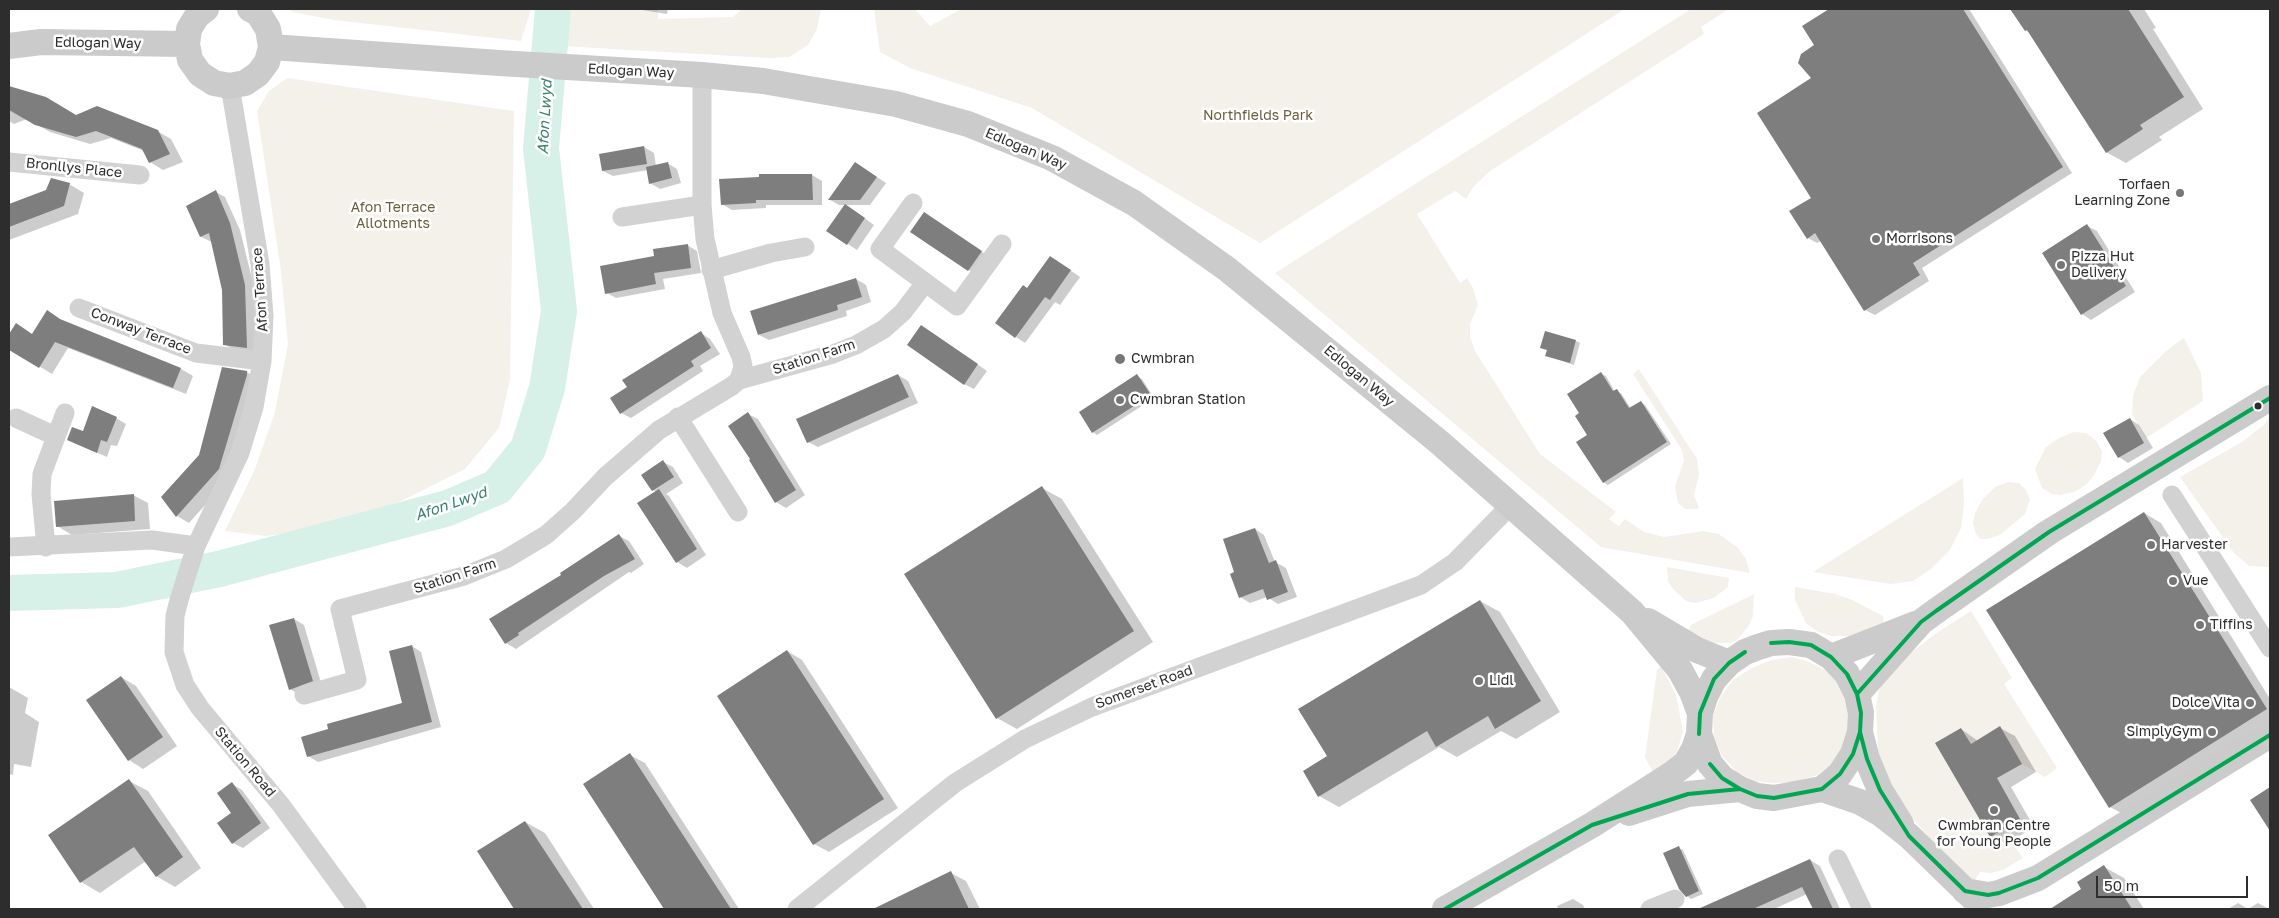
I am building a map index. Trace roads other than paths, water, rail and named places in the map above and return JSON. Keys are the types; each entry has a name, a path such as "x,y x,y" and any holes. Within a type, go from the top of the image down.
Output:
{"street":[{"path":"206,9 197,16 189,29 187,44 190,60 200,74 214,83 230,86 245,83 258,74 267,62 271,47 268,29 258,14 250,9"},
{"name":"Edlogan Way","path":"9,46 42,42 187,44"},
{"name":"Edlogan Way","path":"271,47 702,75 763,82 896,104 968,124 1052,158 1140,208 1227,269 1346,364 1510,505 1632,612 1680,670 1692,692 1699,724"},
{"path":"702,75 702,205 705,239 722,313 741,357 743,366 739,380"},
{"name":"Afon Terrace","path":"179,600 194,554 240,453 254,407 262,361 264,316 260,264 230,86"},
{"name":"Bronllys Place","path":"9,162 140,175"},
{"path":"913,203 880,249 957,306 1002,244"},
{"path":"622,217 702,205"},
{"path":"711,270 771,253 805,247"},
{"name":"Station Farm","path":"304,696 357,680 340,609 464,576 506,559 546,535 641,444 678,417 739,380 833,354 856,345 884,329 903,312 925,283"},
{"name":"Conway Terrace","path":"79,308 196,352 262,361"},
{"path":"1857,694 1921,622 2049,532 2270,398"},
{"path":"46,547 41,494 42,474 65,414"},
{"path":"678,417 738,512"},
{"path":"16,418 56,436"},
{"path":"2172,495 2270,648"},
{"name":"Somerset Road","path":"797,909 955,783 992,757 1092,707 1421,585 1454,562 1510,505"},
{"path":"9,547 46,547 152,540 194,554"},
{"name":"Station Road","path":"179,600 175,616 174,652 185,685 200,708 243,758 306,838 352,902"},
{"name":"Edlogan Way","path":"1632,612 1697,650 1729,663"},
{"path":"1831,657 1921,622"},
{"path":"1446,909 1592,825 1686,763 1694,749 1699,724 1705,697 1714,679 1729,663 1745,652 1770,643 1789,642 1811,645 1831,657 1847,674 1857,694 1861,713 1860,732 1854,754 1840,774 1822,789 1774,798 1757,796 1740,789 1722,778 1710,764 1699,724"},
{"path":"1860,732 1867,759 1880,790 1909,836"},
{"path":"1965,891 1988,895 1999,893 2038,878 2270,735"},
{"path":"1592,825 1688,794 1740,789"},
{"path":"1822,789 1860,802 1881,814 1909,836 1985,909"},
{"path":"1838,858 1862,909"},
{"path":"2012,909 2017,899 2038,878"},
{"path":"1650,909 1675,899"}],"waterway":[{"name":"Afon Lwyd","path":"9,593 117,590 219,569 448,508 497,487 528,449 547,388 559,311 541,148 553,9"}],"place":[{"name":"Torfaen Learning Zone","path":"2180,193"},
{"name":"Morrisons","path":"1876,239"},
{"name":"Pizza Hut Delivery","path":"2061,265"},
{"name":"Cwmbran","path":"1120,359"},
{"name":"Cwmbran Station","path":"1120,400"},
{"name":"Harvester","path":"2151,545"},
{"name":"Vue","path":"2173,581"},
{"name":"Tiffins","path":"2200,625"},
{"name":"Lidl","path":"1479,681"},
{"name":"Dolce Vita","path":"2250,703"},
{"name":"SimplyGym","path":"2212,732"},
{"name":"Cwmbran Centre for Young People","path":"1994,810"}],"park label":[{"name":"Northfields Park","path":"1258,116"},
{"name":"Afon Terrace Allotments","path":"393,216"}]}
